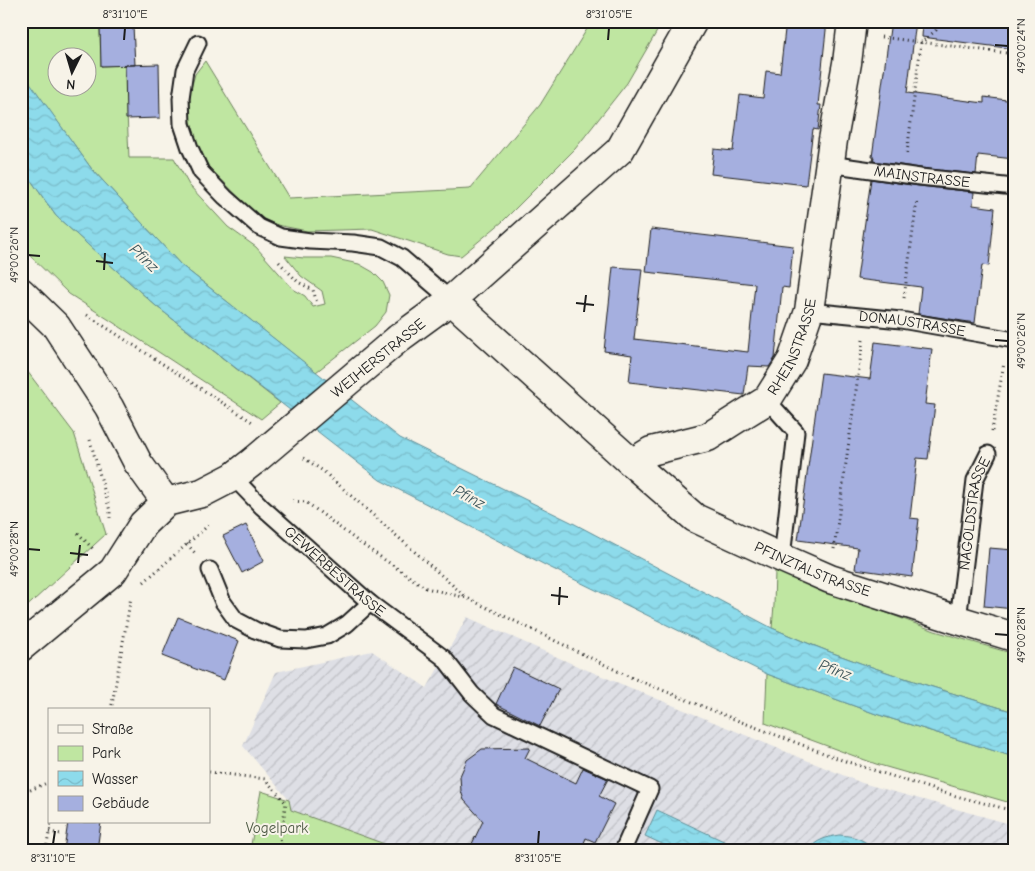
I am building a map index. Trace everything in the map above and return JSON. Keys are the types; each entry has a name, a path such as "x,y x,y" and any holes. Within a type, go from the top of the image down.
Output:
{"street":[{"name":"WEIHERSTRASSE","path":"21,647 113,571 143,524 166,502 240,485 255,460 399,338 451,300 620,150 693,21"},
{"name":"RHEINSTRASSE","path":"632,462 651,451 708,437 767,400 792,360 809,311 829,164 847,63 851,27"},
{"path":"21,292 56,326 109,407 138,463 166,502"},
{"path":"451,300 632,462"},
{"name":"PFINZTALSTRASSE","path":"632,462 695,518 782,558 830,579 1014,637"}],"lane":[{"path":"198,43 185,70 181,98 182,124 201,172 225,198 259,228 281,237 310,242 353,243 380,247 402,258 451,300"},
{"name":"MAINSTRASSE","path":"829,164 920,177 1014,187"},
{"name":"DONAUSTRASSE","path":"809,311 901,320 1014,340"},
{"path":"767,400 796,432 782,558"},
{"name":"NAGOLDSTRASSE","path":"958,620 975,480 988,454"},
{"name":"GEWERBESTRASSE","path":"240,485 262,507 370,603 444,658 472,694 494,715 650,790 623,850"},
{"path":"210,570 223,602 236,620 255,630 280,639 306,640 327,636 347,624 370,603"}],"path":[{"path":"921,43 936,30 937,21"},
{"path":"851,27 921,43 1014,54"},
{"path":"281,237 275,257 298,282 313,290 318,302"},
{"path":"21,256 28,263"},
{"path":"87,315 246,417"},
{"path":"830,579 867,317"},
{"name":"NAGOLDSTRASSE","path":"988,454 1004,364 1009,359"},
{"path":"89,437 110,511 108,541 124,555"},
{"path":"322,472 467,598"},
{"path":"139,586 240,485"},
{"path":"262,507 281,499 306,502 426,588 467,598 630,677 739,721 842,760 942,792 1014,811"},
{"path":"111,708 132,592"},
{"path":"210,772 265,778 286,803 280,842 284,850"},
{"path":"21,794 48,782"},
{"path":"46,850 51,824"},
{"path":"49,832 61,834"}],"shaded area":[{"path":"467,617 575,665 862,783 1014,825 1014,850 401,850 290,810 289,800 243,746 276,672 372,651 427,688"}],"green space":[{"path":"21,21 98,21 100,27 101,66 125,65 129,158 174,158 189,185 228,227 256,247 293,289 305,296 313,307 325,304 322,291 301,276 285,256 331,258 359,264 373,272 383,282 389,295 386,312 375,326 316,372 181,265 91,168 21,70"},
{"path":"592,21 663,21 627,83 575,149 502,222 461,256 448,254 372,229 307,231 277,225 257,216 209,167 198,146 190,118 190,92 195,74 205,61 289,198 470,189 540,105"},
{"path":"21,166 56,216 156,306 280,403 261,419 69,294 21,247"},
{"path":"21,363 74,433 106,534 21,612"},
{"path":"775,571 935,631 1014,654 1014,712 861,663 772,628"},
{"path":"767,674 876,714 1014,757 1014,804 876,764 765,723"},
{"name":"Vogelpark","path":"261,791 289,800 291,810 401,850 250,850"}],"water":[{"name":"Pfinz","path":"21,70 91,168 181,265 400,438 571,522 772,628 801,641 922,684 1014,712 1014,757 876,714 767,674 549,567 380,480 156,306 56,216 21,166"},
{"path":"657,810 743,850 675,850 645,836"},
{"path":"839,835 859,839 876,850 808,850 822,840"}],"building":[{"path":"786,21 827,21 818,105 821,105 818,130 813,129 806,185 711,174 714,149 733,151 740,95 763,98 766,71 780,73"},
{"path":"891,21 916,21 907,93 984,103 984,97 1014,101 1014,159 978,155 976,174 873,161 874,157 872,157"},
{"path":"923,21 1014,21 1014,49 922,37"},
{"path":"133,26 135,65 101,66 100,27"},
{"path":"159,64 160,118 126,119 125,65"},
{"path":"871,179 974,192 973,205 995,208 989,266 982,265 975,323 918,314 921,287 857,279"},
{"path":"651,229 793,246 789,288 782,287 775,358 769,367 748,366 744,395 629,382 632,355 604,351 613,267 642,269 634,339 748,352 755,284 646,272"},
{"path":"875,342 932,349 925,404 935,405 928,459 917,458 910,518 919,519 912,577 855,569 858,548 798,540 821,373 870,379"},
{"path":"246,525 264,561 242,573 223,536"},
{"path":"989,548 1014,550 1014,609 984,606"},
{"path":"178,617 239,641 224,680 162,656"},
{"path":"513,667 559,689 540,726 496,704"},
{"path":"530,748 525,758 576,783 583,768 608,779 599,796 614,804 595,842 586,838 581,850 469,850 483,821 464,800 461,791 460,776 467,760 482,749"},
{"path":"68,824 101,824 97,850 64,850"}]}
